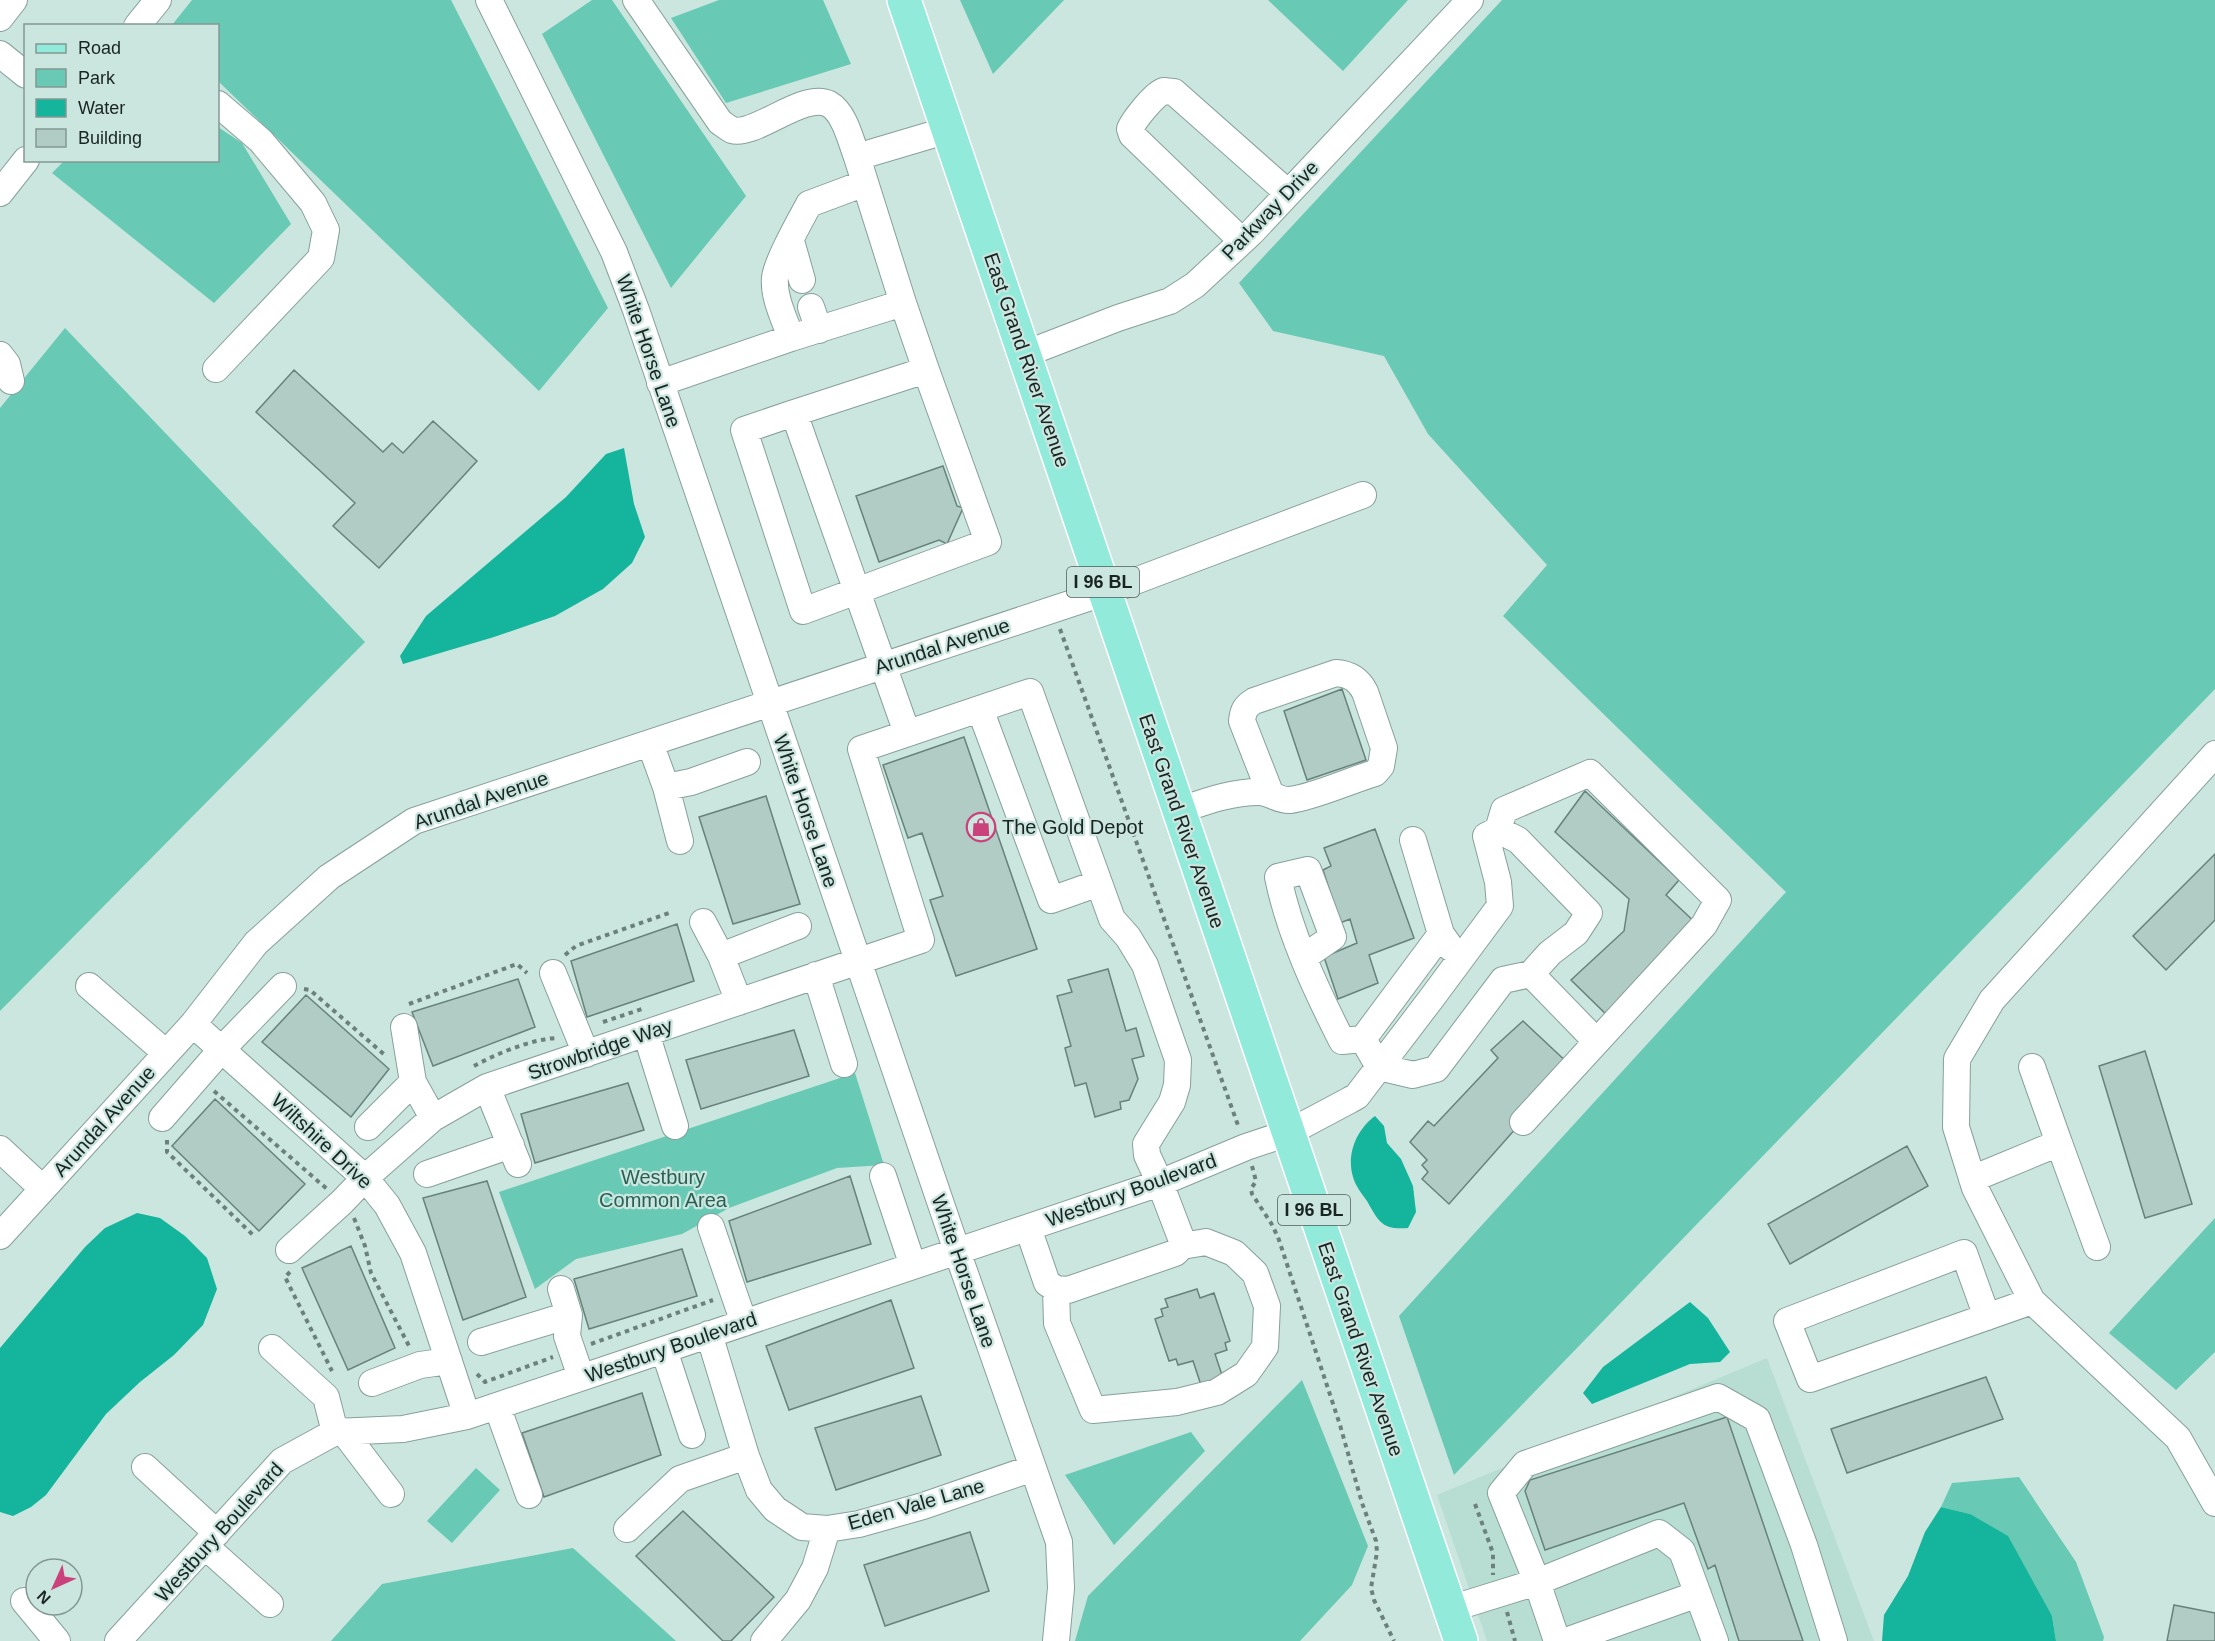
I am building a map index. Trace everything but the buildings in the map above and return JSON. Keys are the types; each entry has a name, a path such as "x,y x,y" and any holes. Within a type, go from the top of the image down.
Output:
{"main road":[{"name":"East Grand River Avenue","path":"904,0 1461,1641"}],"street":[{"path":"0,18 15,0"},
{"path":"139,24 158,0"},
{"name":"White Horse Lane","path":"489,0 614,252 660,383 1059,1542 1061,1588 1056,1641"},
{"path":"636,0 720,122 730,129 745,129 815,102 829,104 840,116 857,157 903,303 988,543 803,611 744,430 926,370"},
{"name":"Parkway Drive","path":"1025,354 1118,318 1170,301 1195,285 1242,241 1470,0"},
{"path":"0,54 24,73"},
{"path":"1242,241 1132,135 1130,129 1133,123 1157,95 1164,91 1174,92 1288,193"},
{"path":"216,369 321,258 326,230 313,203 261,141 219,105"},
{"path":"857,157 948,130"},
{"path":"0,193 24,162"},
{"path":"791,338 776,292 775,277 791,241 809,204 865,183"},
{"path":"791,241 802,280"},
{"path":"660,383 791,338 815,318 903,303"},
{"path":"0,355 7,364 11,381 0,375"},
{"path":"794,412 907,734 1030,692 1112,919 1128,937 1145,964 1178,1060 1177,1085 1172,1102 1146,1144 1147,1155 1160,1183 1181,1242 1175,1253 1068,1290 1056,1290 1047,1283 1028,1228"},
{"name":"Arundal Avenue","path":"0,1236 193,1023 256,943 329,877 414,821 1106,592 1363,495"},
{"path":"1178,811 1222,796 1262,792 1271,795 1287,800 1298,798 1375,772 1381,766 1384,748 1365,692 1362,685 1354,678 1336,673 1247,705 1242,721 1271,795"},
{"path":"980,709 1051,900 1099,883"},
{"name":"Strowbridge Way","path":"291,1260 365,1178 433,1118 487,1087 921,940 861,749 907,734"},
{"path":"650,743 666,787 680,841"},
{"path":"2215,754 1992,1000 1957,1059 1956,1127 1972,1179 2032,1301 2178,1438 2215,1503"},
{"path":"666,787 691,782 747,762"},
{"path":"1363,1039 1379,1067 1413,1076 1436,1069 1503,980 1532,974 1550,953 1576,933 1588,914 1518,840 1498,830 1504,810 1590,772 1718,900 1704,925 1523,1122"},
{"name":"Westbury Boulevard","path":"118,1641 282,1461 339,1432 403,1429 467,1416 1160,1183 1246,1147 1288,1133 1357,1096 1500,906 1498,882 1486,836 1498,830"},
{"path":"1413,840 1441,934 1460,960"},
{"path":"703,922 721,956 739,1002"},
{"path":"721,956 798,926"},
{"path":"1304,957 1315,989 1342,1041 1363,1039 1441,934"},
{"path":"559,964 586,1054"},
{"path":"1532,974 1596,1041"},
{"path":"816,975 844,1064"},
{"path":"89,986 166,1053"},
{"path":"164,1129 222,1049 290,988"},
{"path":"406,1016 413,1082 433,1118"},
{"name":"Wiltshire Drive","path":"193,1023 365,1178 387,1205 412,1253 461,1365 467,1416"},
{"path":"646,1033 675,1126"},
{"path":"2032,1067 2097,1246"},
{"path":"368,1127 413,1082"},
{"path":"427,1174 514,1154 487,1087"},
{"path":"1972,1179 2058,1143"},
{"path":"0,1149 43,1189"},
{"path":"883,1176 913,1266"},
{"path":"711,1227 744,1323"},
{"path":"1056,1290 1058,1323 1093,1410 1177,1402 1217,1392 1246,1374 1265,1347 1267,1305 1255,1273 1234,1253 1206,1242 1181,1242"},
{"path":"1987,1317 1964,1253 1787,1321 1810,1379 1987,1317 2032,1301"},
{"path":"561,1289 569,1315 567,1336 582,1377"},
{"path":"481,1342 569,1315"},
{"name":"Eden Vale Lane","path":"709,1334 759,1490 775,1509 802,1527 827,1529 860,1524 923,1506 1033,1468"},
{"path":"272,1348 326,1397 339,1432 391,1494"},
{"path":"664,1350 692,1435"},
{"path":"372,1383 420,1365 461,1365"},
{"path":"1557,1641 1501,1493 1525,1464 1718,1396 1757,1419 1804,1545 1834,1641"},
{"path":"497,1406 529,1495"},
{"path":"627,1529 680,1479 746,1455"},
{"path":"145,1467 270,1604"},
{"path":"764,1641 798,1600 815,1568 827,1529"},
{"path":"1450,1609 1536,1582 1659,1533 1682,1551 1715,1641"},
{"path":"1566,1641 1698,1594"},
{"path":"37,1617 57,1641"}],"path":[{"path":"1052,610 1239,1128"},
{"path":"559,964 576,946 669,913"},
{"path":"406,1016 517,964 527,973"},
{"path":"290,988 310,990 393,1062"},
{"path":"214,1091 349,1208 365,1245 371,1273 412,1352"},
{"path":"164,1129 167,1152 254,1236"},
{"path":"1254,1169 1256,1181 1251,1194 1278,1237 1341,1425 1362,1503 1376,1541 1377,1552 1371,1588 1374,1600 1394,1641"},
{"path":"291,1260 285,1277 334,1375"},
{"path":"461,1365 484,1382 713,1300"},
{"path":"1475,1504 1493,1553 1493,1577"},
{"path":"1507,1612 1515,1641"}],"shaded area":[{"path":"1767,1358 1874,1641 1487,1641 1437,1495"}],"green space":[{"path":"192,0 451,0 608,308 539,391 219,82 219,24 173,24"},
{"path":"592,0 612,0 746,196 671,288 542,34"},
{"path":"719,0 823,0 851,64 726,103 671,18"},
{"path":"960,0 1064,0 993,74"},
{"path":"1268,0 1408,0 1343,71"},
{"path":"1502,0 2215,0 2215,689 1454,1475 1399,1316 1786,892 1503,616 1547,565 1428,434 1384,356 1273,331 1239,283"},
{"path":"219,128 242,143 291,224 214,303 52,173 63,162 219,162"},
{"path":"65,328 365,642 0,1011 0,408"},
{"name":"Westbury Common Area","path":"855,1073 884,1165 837,1168 729,1208 682,1234 576,1259 535,1289 499,1192"},
{"path":"2215,1218 2215,1352 2176,1390 2109,1333"},
{"path":"1302,1380 1368,1546 1352,1585 1300,1641 1075,1641 1088,1596"},
{"path":"1191,1432 1205,1451 1114,1545 1065,1475"},
{"path":"476,1468 500,1490 452,1543 427,1521"},
{"path":"2019,1477 2076,1562 2104,1637 2103,1641 2056,1641 2052,1616 1970,1514 1941,1507 1952,1483"},
{"path":"573,1548 676,1641 331,1641 382,1584"}],"water":[{"path":"624,448 634,504 645,537 632,563 603,589 555,616 403,664 400,656 426,616 566,497 606,454"},
{"path":"1375,1116 1384,1126 1387,1143 1401,1159 1413,1186 1416,1212 1408,1228 1392,1228 1382,1223 1353,1177 1352,1151 1358,1135"},
{"path":"137,1213 160,1218 185,1236 207,1258 217,1289 203,1325 174,1355 140,1382 106,1414 46,1495 31,1507 13,1516 0,1512 0,1348 85,1247 105,1228"},
{"path":"1690,1302 1708,1318 1730,1352 1720,1362 1690,1364 1592,1404 1583,1393 1603,1367"},
{"path":"1941,1507 1970,1514 2008,1536 2052,1616 2056,1641 1882,1641 1884,1615 1908,1576 1925,1532"}],"place":[{"name":"The Gold Depot","path":"981,827"}]}
